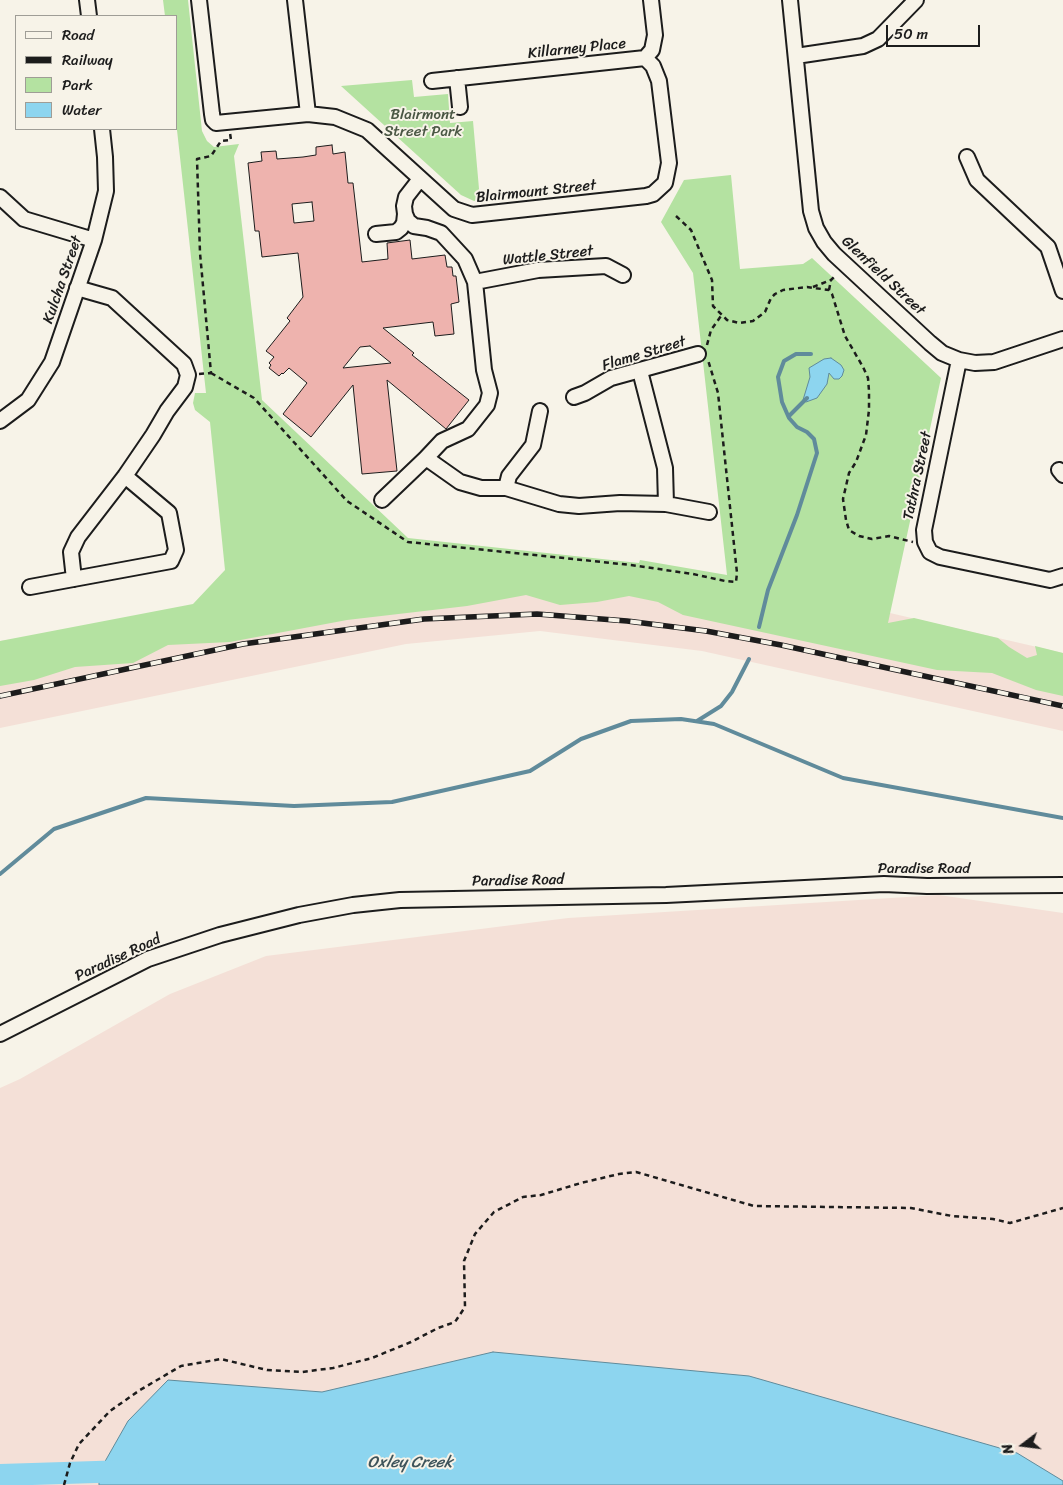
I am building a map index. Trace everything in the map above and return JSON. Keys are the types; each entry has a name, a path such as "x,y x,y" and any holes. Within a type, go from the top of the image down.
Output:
{"street":[{"path":"87,0 89,15"},
{"path":"199,0 213,120 222,122"},
{"path":"295,0 308,114"},
{"path":"645,58 652,50 654,35 651,0"},
{"name":"Glenfield Street","path":"790,0 811,211 816,228 824,242 834,254 942,353 959,360 975,363 994,362 1063,339"},
{"path":"796,56 863,46 878,39 916,0"},
{"name":"Killarney Place","path":"432,81 645,58 653,66 659,81 668,163 665,183 653,194"},
{"path":"457,78 460,107"},
{"name":"Blairmount Street","path":"222,122 308,114 335,117 367,130 454,209 472,216 653,194"},
{"name":"Kulcha Street","path":"0,421 28,400 52,362 94,240 106,191 102,130"},
{"path":"967,157 977,180 1048,247 1063,291"},
{"path":"376,234 396,232 401,228 404,223 406,197 420,179"},
{"path":"0,197 24,220 94,240"},
{"path":"382,500 442,441 468,429 487,405 490,393 484,370 475,282 465,259 441,234 414,226 408,221 405,214"},
{"name":"Wattle Street","path":"475,282 538,270 606,266 623,275"},
{"path":"74,579 71,552 78,537 125,476 153,435 185,386 188,375 184,364 112,298 77,288"},
{"name":"Flame Street","path":"574,397 585,394 612,378 698,354"},
{"name":"Tathra Street","path":"959,360 924,530 925,542 930,552 940,557 1050,580 1063,576"},
{"path":"640,371 665,468 666,504"},
{"path":"506,488 509,476 533,445 540,411"},
{"path":"426,458 460,482 481,488 506,488 559,504 579,506 620,503 666,504 709,512"},
{"path":"30,587 171,561 176,550 169,513 125,476"},
{"name":"Paradise Road","path":"0,1034 148,959 220,935 299,915 353,905 400,900 666,895 884,884 927,886 1063,885"}],"path":[{"path":"188,375 211,373 200,253 197,159 211,156 221,142 231,140 222,122"},
{"path":"676,216 691,230 712,280 713,306 727,320 739,323 753,321 764,312 775,294 797,287 829,290"},
{"path":"811,287 831,280 836,275"},
{"path":"831,280 829,290 834,299 845,336 864,367 870,392 866,435 856,462 849,472 843,499 843,510 848,526 853,533 872,539 890,536 918,543 925,542"},
{"path":"64,1485 78,1444 110,1411 140,1390 181,1366 200,1361 220,1359 267,1370 302,1372 333,1368 372,1358 455,1322 465,1306 464,1261 475,1234 494,1212 523,1197 541,1195 581,1183 636,1172 754,1206 912,1208 952,1216 993,1219 1010,1223 1063,1208"}],"shaded area":[{"path":"477,569 887,623 890,613 1063,653 1063,731 702,651 540,631 406,644 0,728 0,641"},
{"path":"939,895 1063,913 1063,1485 0,1485 0,1088 20,1079 170,994 266,956 568,918"}],"green space":[{"path":"163,0 188,0 202,131 207,141 214,147 239,144 234,156 262,400 408,538 639,563 640,560 727,575 693,273 661,222 684,180 731,175 740,269 803,264 812,258 941,378 888,623 914,618 998,638 1027,658 1037,655 1035,646 1063,653 1063,696 1036,690 992,673 937,670 683,615 658,602 629,596 597,602 560,605 526,595 467,606 347,620 230,642 168,645 133,663 75,667 34,680 0,686 0,641 193,604 225,570 210,422 195,410 193,403 195,393 206,393 177,130 178,15 165,15"},
{"name":"Blairmont Street Park","path":"412,80 414,97 448,94 450,123 473,121 480,200 474,201 461,195 341,86"}],"water":[{"path":"831,358 841,365 844,370 842,376 839,379 834,379 829,373 827,384 817,398 806,402 803,400 810,377 809,368 824,359"},
{"path":"493,1352 749,1376 1017,1453 1063,1481 1063,1485 99,1485 99,1472 128,1421 168,1380 322,1392"}],"building":[{"path":"332,145 333,154 345,152 348,183 353,183 362,262 388,259 387,243 410,240 412,259 445,255 447,267 452,267 453,276 456,276 459,302 451,304 454,334 435,336 433,322 383,328 414,353 412,355 469,400 446,429 387,380 397,471 362,474 353,385 311,437 283,414 307,383 289,368 279,376 269,368 271,365 269,363 274,357 266,351 290,321 287,318 303,297 298,253 262,257 259,231 255,231 248,163 262,161 261,152 276,151 277,159 316,155 316,147","holes":["312,202 314,221 294,223 292,204","370,346 391,363 343,368 360,347"]}],"waterway":[{"path":"759,627 768,590 797,515 817,453 814,439 807,432 797,427 789,418 782,402 778,377 784,361 796,354 811,354"},
{"path":"789,416 807,398"},
{"path":"697,721 721,706 732,692 749,659"},
{"path":"0,874 54,829 146,798 294,806 392,802 530,771 581,739 631,721 681,719 714,724 843,778 1063,818"},
{"name":"Oxley Creek","path":"0,1475 128,1471"}],"railway":[{"path":"0,696 243,644 424,619 537,614 627,621 706,631 781,645 1063,706"}]}
